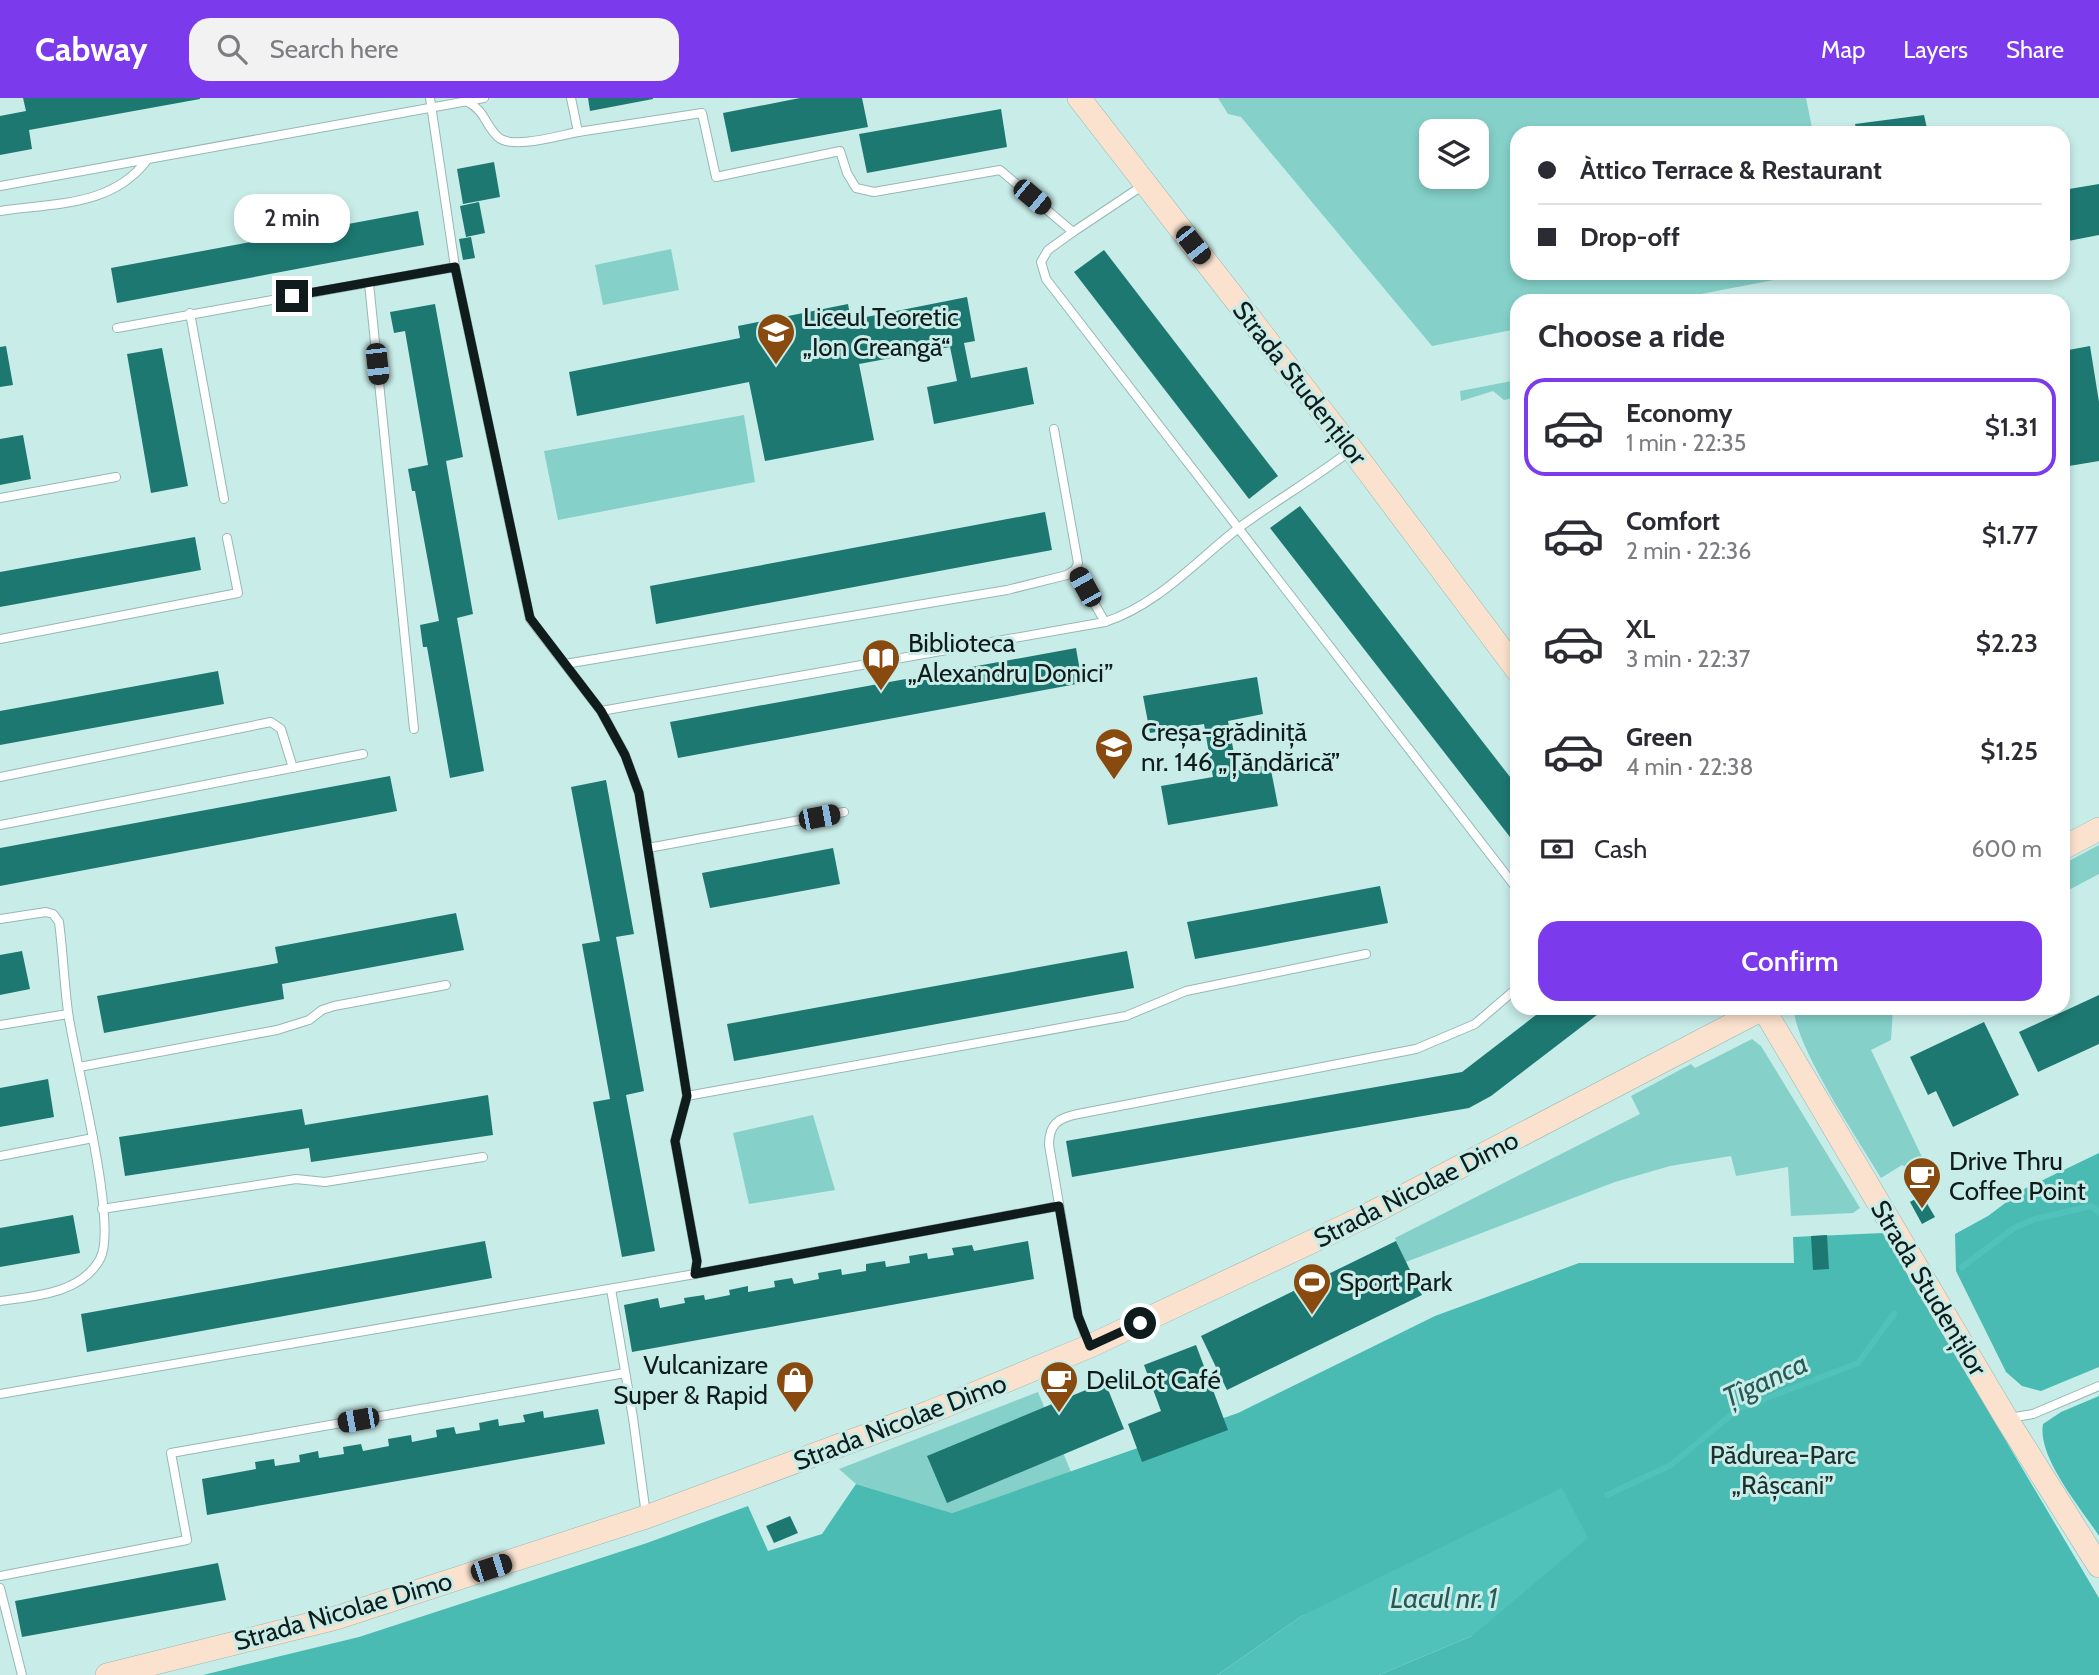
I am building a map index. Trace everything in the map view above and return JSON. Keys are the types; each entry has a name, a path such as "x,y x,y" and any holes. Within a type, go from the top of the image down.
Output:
{"main road":[{"name":"Strada Studenților","path":"1079,98 1352,450 1510,661"},
{"path":"2070,844 2099,829"},
{"name":"Strada Nicolae Dimo","path":"107,1675 336,1618 646,1517 918,1417 1090,1346 1362,1218 1751,1015"},
{"name":"Strada Studenților","path":"1768,1015 2006,1418 2099,1566"}],"lane":[{"path":"430,98 455,267 530,618 601,711 634,775 687,1096 675,1141 697,1261 695,1274"},
{"path":"0,186 484,98"},
{"path":"570,98 578,132"},
{"path":"466,101 476,106 499,138 519,143 702,113 716,177 840,151 847,173 856,188 874,191 1000,170 1073,232"},
{"path":"0,211 93,198 119,187 134,176 147,159"},
{"path":"1145,184 1048,250 1041,262 1046,279 1237,530 1510,880"},
{"path":"117,328 455,267"},
{"path":"369,282 414,729"},
{"path":"190,313 224,499"},
{"path":"565,664 1007,590 1052,580 1075,570 1078,562 1077,551 1054,429"},
{"path":"601,711 1105,622 1128,613 1158,595 1237,530 1352,450"},
{"path":"0,498 116,477"},
{"path":"0,639 238,593 226,538"},
{"path":"1075,570 1105,622"},
{"path":"0,777 271,722 281,729 293,768"},
{"path":"0,825 363,754"},
{"path":"648,848 844,812"},
{"path":"0,919 46,912 57,918 68,1014 93,1138 105,1233 100,1259 87,1273 60,1291 0,1301"},
{"path":"687,1096 1126,1016 1186,991 1366,954"},
{"path":"79,1067 276,1030 309,1020 322,1010 334,1006 446,985"},
{"path":"1090,1346 1078,1316 1059,1206 1049,1137 1054,1123 1063,1117 1416,1049 1475,1024 1510,994"},
{"path":"0,1025 68,1014"},
{"path":"0,1156 93,1138"},
{"path":"102,1209 296,1179 325,1182 483,1157"},
{"path":"0,1394 611,1289 1059,1206"},
{"path":"611,1289 646,1517"},
{"path":"0,1576 187,1540 171,1453 625,1373"},
{"path":"2006,1418 2033,1414 2099,1386"},
{"path":"0,1588 22,1675"}],"shaded area":[{"path":"1218,98 1806,98 1812,126 1510,126 1510,280 1774,280 1701,294 1510,294 1510,330 1432,346 1241,117 1228,114"},
{"path":"671,249 679,290 603,305 595,265"},
{"path":"1510,381 1510,399 1504,400 1493,391 1461,401 1460,391"},
{"path":"744,415 755,482 558,520 544,451"},
{"path":"2099,845 2099,874 2070,889 2070,860"},
{"path":"1795,1015 1893,1015 1891,1040 1871,1050 1933,1180 1902,1165 1881,1178 1830,1095 1798,1028"},
{"path":"1752,1039 1761,1046 1860,1208 1853,1213 1791,1216 1788,1167 1736,1176 1731,1156 1670,1166 1615,1182 1406,1262 1395,1238 1640,1114 1631,1096 1691,1064 1695,1068"},
{"path":"813,1115 835,1190 749,1204 733,1133"},
{"path":"1038,1392 1071,1472 952,1513 856,1484 839,1469"}],"green space":[{"path":"2099,1153 2099,1367 2041,1391 2022,1386 2006,1372 1956,1271 1955,1234 1988,1216 2024,1189"},
{"name":"Pădurea-Parc „Râșcani”","path":"1883,1233 2099,1598 2099,1675 1379,1675 1472,1636 1303,1615 1217,1675 203,1675 359,1637 647,1543 748,1506 768,1551 822,1534 856,1484 952,1513 1238,1413 1435,1316 1579,1263 1794,1263 1793,1237"},
{"path":"2099,1396 2099,1536 2053,1467 2043,1437 2043,1424 2061,1412"}],"water":[{"name":"Lacul nr. 1","path":"1562,1488 1588,1538 1472,1636 1379,1675 1217,1675 1303,1615"}],"building":[{"path":"23,98 200,99 29,130 32,149 0,155 0,116 26,111"},
{"path":"588,98 653,98 653,99 590,111"},
{"path":"800,98 862,98 868,127 731,152 723,113"},
{"path":"1001,109 1007,147 867,173 859,134"},
{"path":"1924,115 1926,126 1855,126"},
{"path":"494,162 500,197 463,204 457,169"},
{"path":"2099,184 2099,235 2070,241 2070,189"},
{"path":"479,202 485,233 466,237 460,206"},
{"path":"418,211 424,245 117,303 111,268"},
{"path":"471,237 475,258 463,260 459,239"},
{"path":"1104,250 1278,476 1249,499 1074,272"},
{"path":"967,297 975,341 964,343 971,378 1027,367 1034,404 934,424 927,387 957,381 950,347 859,364 874,440 765,461 749,382 577,416 569,372 740,338 738,326 848,304 851,320"},
{"path":"435,304 463,457 446,461 473,614 457,618 484,771 450,778 427,647 423,647 420,625 439,621 415,491 412,491 408,469 428,465 405,331 394,333 390,312"},
{"path":"6,346 13,385 0,387 0,347"},
{"path":"2090,346 2099,402 2099,461 2070,466 2070,350"},
{"path":"162,348 188,486 151,493 127,354"},
{"path":"23,435 31,479 0,485 0,439"},
{"path":"1300,506 1510,777 1510,837 1270,528"},
{"path":"1045,512 1052,550 656,624 650,586"},
{"path":"195,537 201,570 0,607 0,572"},
{"path":"1076,648 1082,683 678,758 670,722"},
{"path":"218,671 224,704 0,745 0,711"},
{"path":"1257,677 1263,714 1228,721 1237,770 1270,765 1278,806 1168,825 1161,786 1213,777 1204,724 1150,733 1143,696"},
{"path":"390,776 397,811 0,886 0,848"},
{"path":"606,780 634,934 616,937 644,1091 626,1095 655,1251 622,1257 593,1102 610,1099 582,944 600,941 571,787"},
{"path":"833,848 840,884 710,908 702,873"},
{"path":"1380,886 1388,923 1195,959 1187,922"},
{"path":"456,913 464,950 282,984 284,999 104,1033 97,996 278,963 275,947"},
{"path":"22,951 30,989 0,995 0,955"},
{"path":"1127,951 1134,988 734,1061 727,1024"},
{"path":"2099,995 2099,1044 2038,1072 2019,1032 2056,1015 2070,1015 2070,1008"},
{"path":"1536,1015 1597,1015 1491,1096 1469,1108 1072,1177 1066,1141 1462,1072"},
{"path":"1984,1022 2019,1095 1953,1127 1936,1091 1928,1095 1910,1057"},
{"path":"48,1079 54,1117 0,1127 0,1088"},
{"path":"488,1095 493,1135 311,1162 309,1148 125,1176 119,1137 302,1109 305,1125"},
{"name":"Drive Thru Coffee Point","path":"1922,1195 1935,1217 1922,1224 1910,1202"},
{"path":"73,1215 80,1253 0,1267 0,1228"},
{"path":"1827,1235 1829,1269 1813,1270 1811,1236"},
{"path":"485,1241 492,1278 87,1352 81,1314"},
{"path":"1028,1241 1034,1279 632,1352 624,1305 658,1298 660,1308 685,1303 684,1298 704,1295 705,1300 730,1295 729,1290 748,1286 748,1292 775,1287 774,1281 792,1278 794,1284 819,1279 818,1273 841,1269 842,1275 866,1271 866,1264 885,1261 886,1267 910,1263 909,1256 927,1253 928,1259 954,1255 952,1248 972,1245 974,1251"},
{"name":"Sport Park","path":"1396,1241 1422,1295 1227,1390 1201,1336"},
{"path":"1196,1345 1228,1430 1142,1462 1128,1424 1161,1411 1144,1365"},
{"path":"1105,1382 1124,1429 947,1503 927,1456"},
{"path":"598,1409 605,1444 207,1515 202,1479 256,1469 255,1462 274,1459 275,1466 300,1462 299,1455 318,1451 319,1458 344,1454 343,1447 361,1444 363,1451 389,1446 388,1439 411,1435 412,1442 437,1437 436,1430 454,1427 456,1434 480,1430 479,1423 498,1419 499,1426 525,1422 523,1415 543,1411 544,1418"},
{"path":"790,1516 798,1533 774,1543 766,1526"},
{"path":"218,1563 226,1600 22,1637 15,1601"}],"waterway":[{"name":"Țîganca","path":"1962,1267 2014,1228 2035,1219 2092,1206 2099,1213"},
{"name":"Țîganca","path":"1607,1495 1671,1465 1738,1409 1858,1363 1894,1314"}],"place":[{"name":"Liceul Teoretic „Ion Creangă“","path":"776,366"},
{"name":"Biblioteca „Alexandru Donici”","path":"881,692"},
{"name":"Creșa-grădiniță nr. 146 „Țăndărică”","path":"1114,781"},
{"name":"Drive Thru Coffee Point","path":"1922,1210"},
{"name":"Sport Park","path":"1312,1316"},
{"name":"Vulcanizare Super & Rapid","path":"795,1414"},
{"name":"DeliLot Café","path":"1059,1414"}],"route":[{"path":"292,296 455,267 530,618 601,711 625,755 639,793 687,1096 675,1141 698,1267 695,1274 1059,1206 1078,1316 1090,1346 1140,1323"}]}
